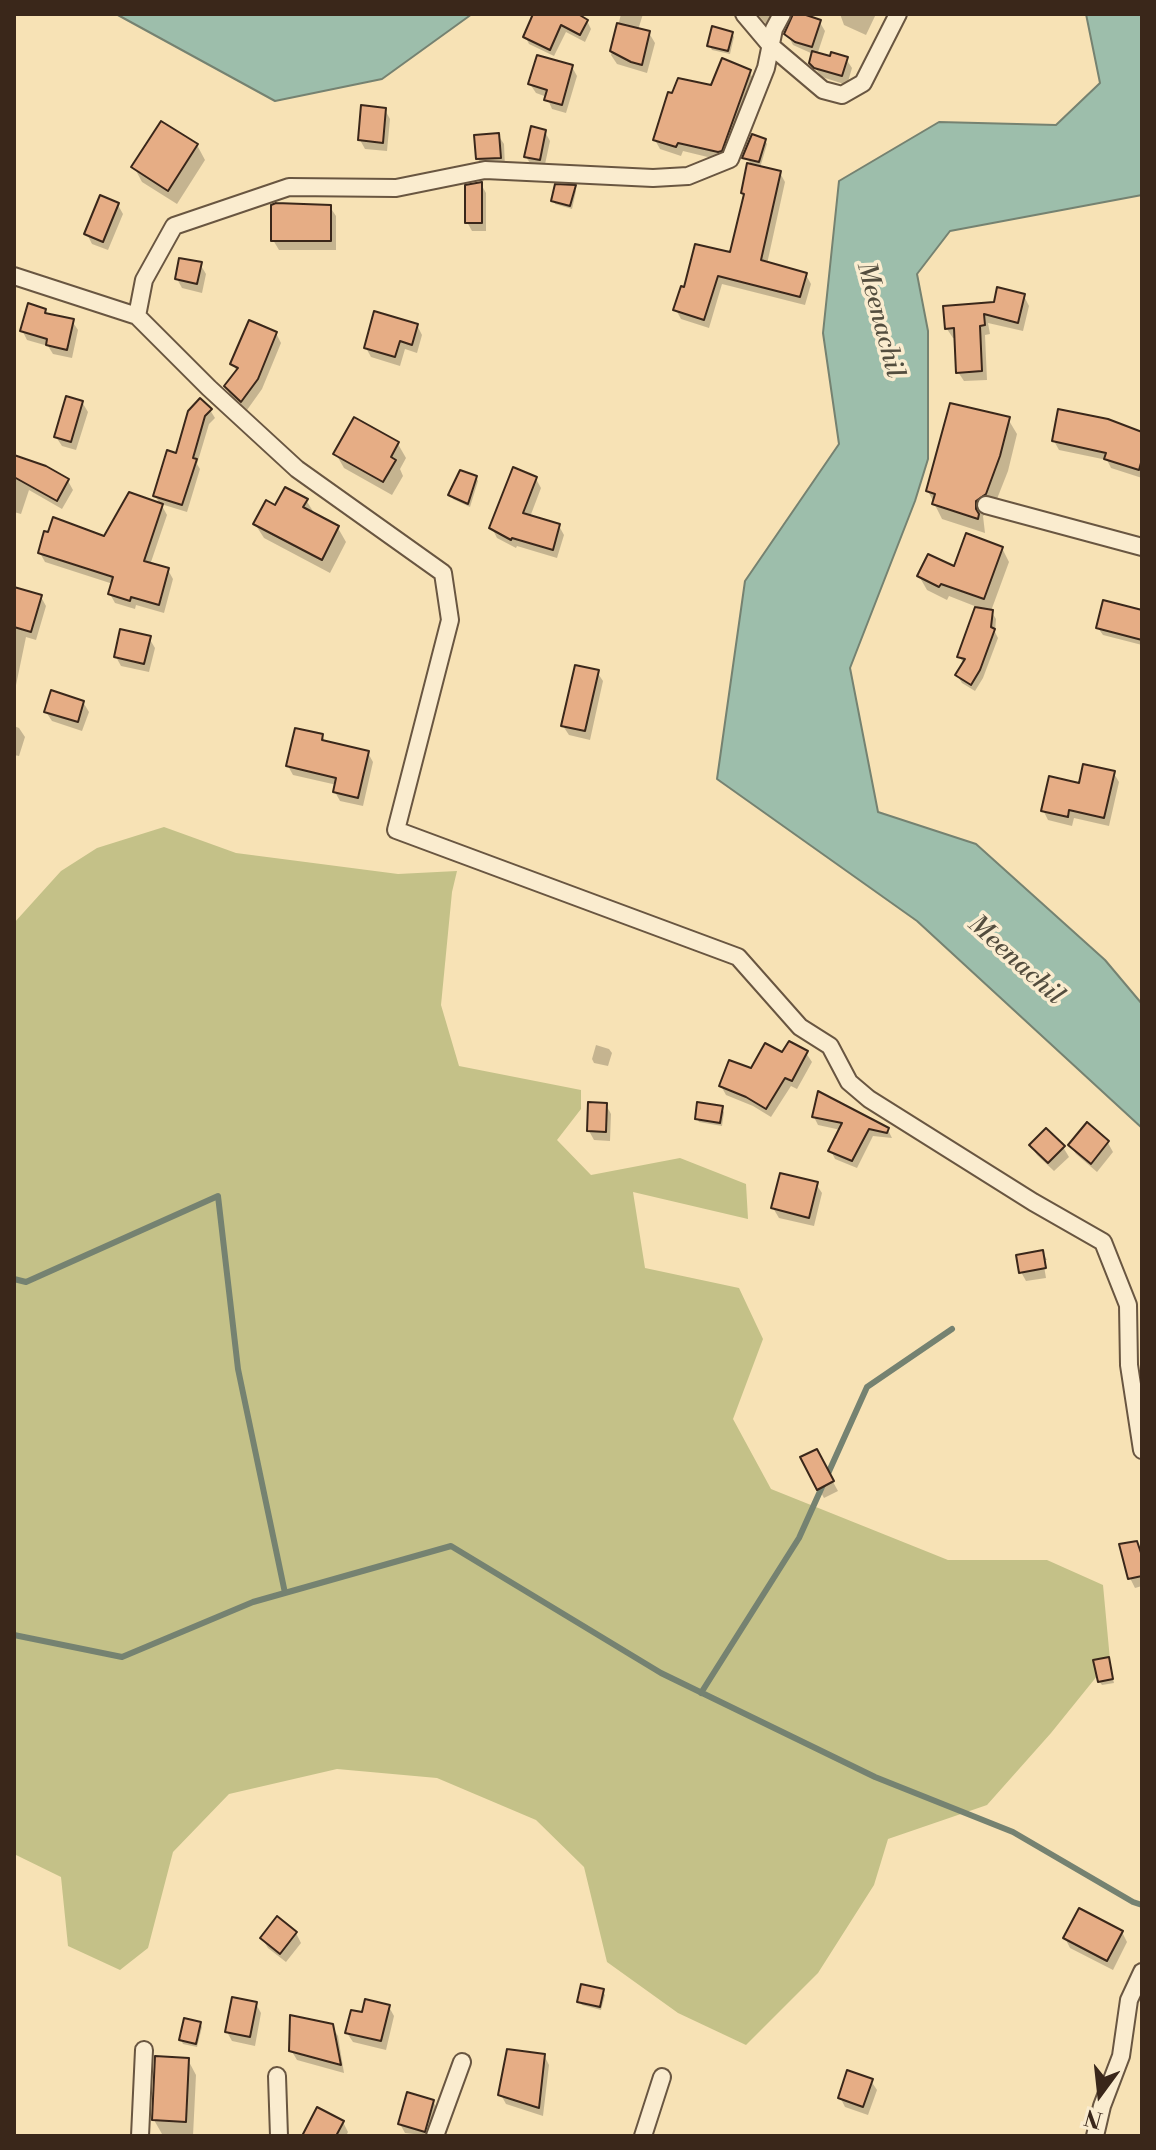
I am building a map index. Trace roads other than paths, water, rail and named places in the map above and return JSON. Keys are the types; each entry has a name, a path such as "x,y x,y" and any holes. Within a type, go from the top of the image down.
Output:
{"street":[{"path":"744,14 771,46 823,90 842,95 863,83 898,14"},
{"path":"137,316 144,280 174,226 289,187 396,188 485,170 653,178 688,176 730,159 766,68 774,29 782,14"},
{"path":"14,276 137,316 297,469 443,573 450,620 396,830 738,957 800,1027 830,1046 849,1082 869,1099 1103,1242 1128,1305 1129,1365 1142,1450"},
{"path":"986,505 1142,547"},
{"path":"1095,2136 1102,2106 1121,2056 1129,2000 1142,1972"},
{"path":"140,2136 144,2050"},
{"path":"435,2136 462,2062"},
{"path":"277,2076 279,2136"},
{"path":"643,2136 662,2077"}],"water":[{"path":"116,14 472,14 382,79 275,101"},
{"name":"Meenachil","path":"1086,14 1142,14 1142,195 950,231 917,274 928,331 928,459 915,501 850,668 878,812 976,844 1105,960 1142,1004 1142,1128 917,921 717,779 745,581 839,444 823,333 839,181 939,122 1056,125 1100,83"}],"waterway":[{"path":"14,1279 26,1282 218,1196 238,1369 285,1593"},
{"path":"701,1693 799,1538 867,1387 952,1329"},
{"path":"14,1635 122,1657 253,1602 451,1546 661,1673 875,1777 1013,1832 1142,1905"}]}
